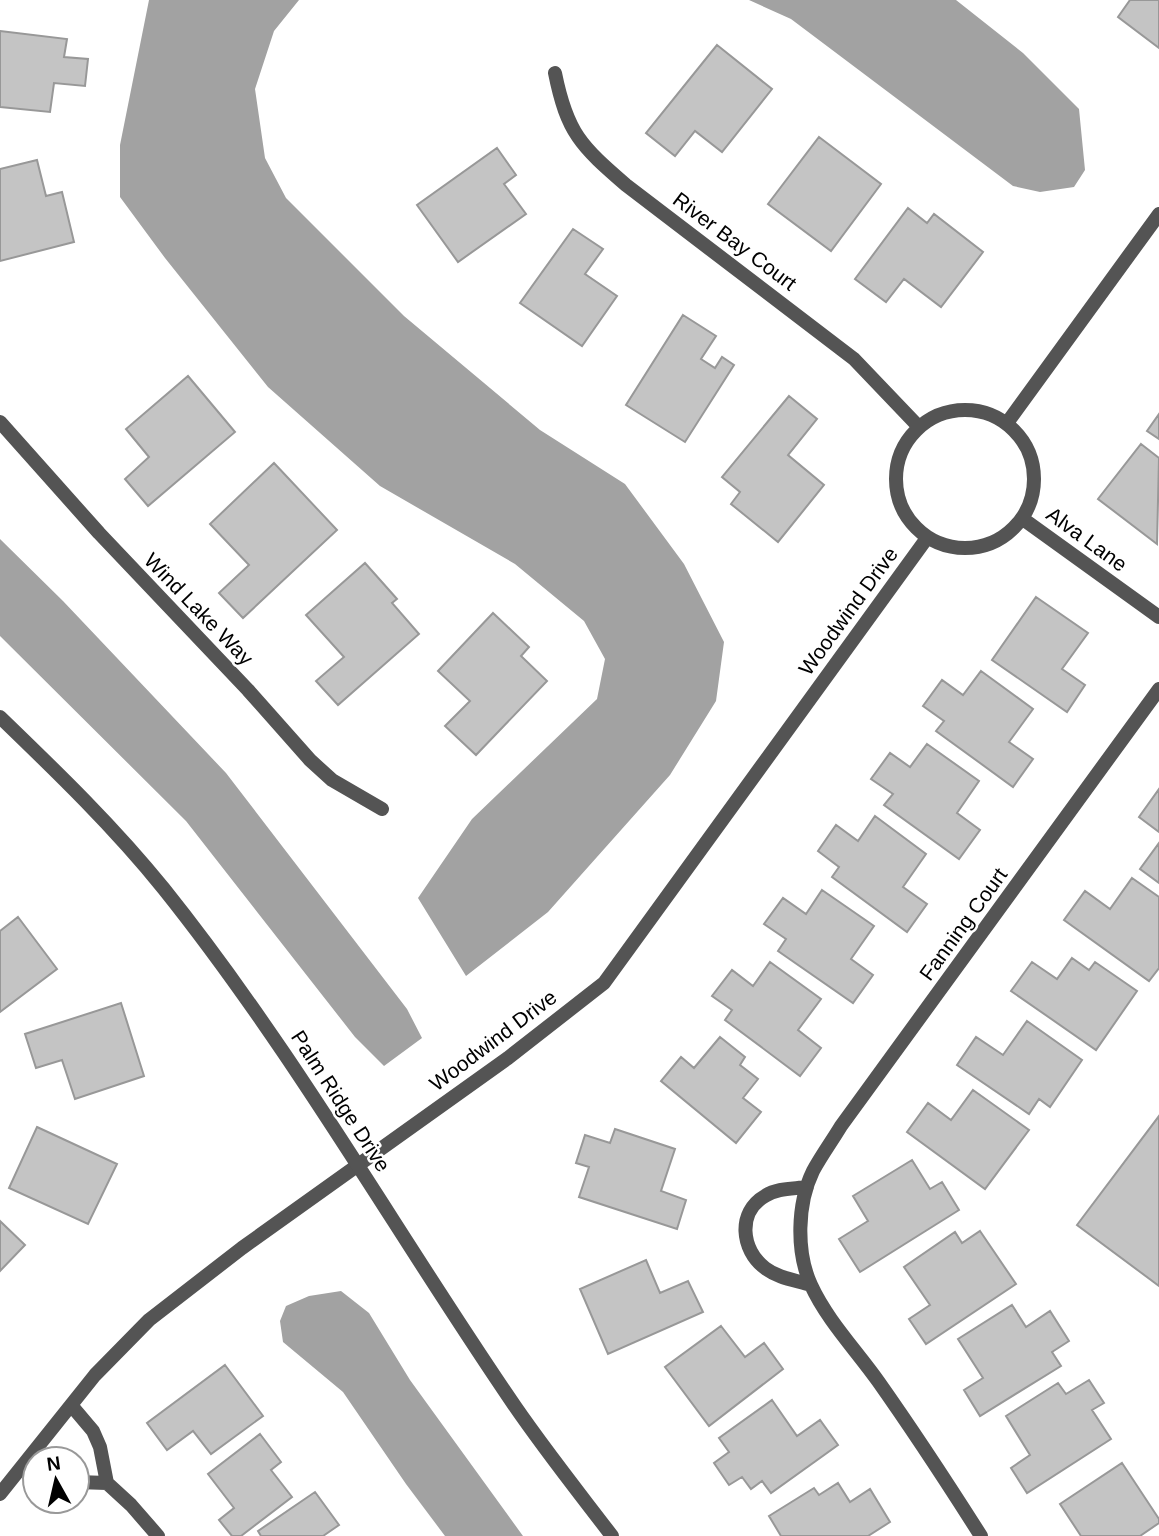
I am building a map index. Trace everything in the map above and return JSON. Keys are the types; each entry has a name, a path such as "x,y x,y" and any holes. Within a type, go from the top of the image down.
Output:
{"street":[{"name":"River Bay Court","path":"555,73 561,104 573,132 594,157 626,185 854,359 918,426"},
{"path":"1007,423 1159,214"},
{"path":"949,412 985,413 1007,423 1021,436 1032,458 1035,485 1023,519 1006,536 984,547 950,547 927,538 912,524 900,503 897,490 897,466 906,443 918,426 933,416 949,412"},
{"name":"Wind Lake Way","path":"0,422 310,760 332,780 382,809"},
{"name":"Alva Lane","path":"1023,519 1159,617"},
{"name":"Woodwind Drive","path":"44,1445 95,1375 149,1320 242,1248 508,1058 604,983 927,538"},
{"name":"Fanning Court","path":"981,1536 922,1446 834,1323 811,1285 805,1268 801,1228 807,1188 813,1172 841,1126 1159,689"},
{"name":"Palm Ridge Drive","path":"0,717 108,824 162,887 239,986 509,1398 612,1536"},
{"path":"807,1188 782,1189 757,1201 748,1212 745,1238 749,1250 768,1270 811,1285"},
{"path":"71,1405 93,1431 100,1447 107,1483 158,1536"},
{"name":"Woodwind Drive","path":"0,1494 21,1474"},
{"path":"91,1482 107,1483"}],"shaded area":[{"path":"149,0 299,0 274,31 255,89 265,158 286,198 404,316 540,430 625,484 684,564 724,642 716,701 670,775 548,912 466,976 418,898 472,819 597,699 605,659 584,621 515,564 380,486 268,387 120,197 120,145"},
{"path":"749,0 956,0 1023,53 1079,109 1085,170 1074,187 1040,192 1013,186 791,19"},
{"path":"0,539 63,601 226,773 407,1009 422,1038 384,1066 355,1037 186,821 0,636"},
{"path":"341,1291 369,1313 410,1380 523,1536 445,1536 343,1392 283,1342 280,1321 286,1306 309,1296"}],"building":[{"path":"1130,0 1159,0 1159,48 1118,17"},
{"path":"0,31 67,39 64,57 88,59 85,86 54,83 50,112 0,107"},
{"path":"717,45 772,89 722,152 695,131 675,156 646,133"},
{"path":"819,137 881,184 831,251 768,204"},
{"path":"497,148 516,175 504,184 526,214 458,262 417,205"},
{"path":"37,160 46,196 62,192 74,242 0,261 0,169"},
{"path":"908,208 927,223 934,214 983,252 941,307 904,279 886,302 855,279"},
{"path":"573,229 603,249 585,274 617,296 582,346 520,303"},
{"path":"683,315 716,336 701,359 715,368 722,357 734,365 685,442 626,405"},
{"path":"188,376 235,432 148,506 125,479 149,457 126,429"},
{"path":"789,396 817,419 788,455 824,485 778,542 731,504 740,492 722,477"},
{"path":"1159,414 1159,439 1147,431"},
{"path":"1141,444 1159,458 1157,544 1098,499"},
{"path":"274,463 337,530 243,618 219,593 249,565 210,524"},
{"path":"365,563 397,599 392,603 419,634 338,705 316,681 344,657 306,615"},
{"path":"1036,597 1088,633 1062,669 1085,685 1067,712 992,660"},
{"path":"493,613 529,647 521,656 547,681 476,755 445,726 470,701 438,671"},
{"path":"981,671 1033,709 1009,742 1033,759 1013,787 936,731 944,721 923,706 942,680 963,695"},
{"path":"927,744 979,781 957,813 980,830 959,859 884,805 893,794 871,779 890,753 910,767"},
{"path":"1159,789 1159,832 1139,817"},
{"path":"875,816 926,854 903,887 927,904 907,932 832,877 839,867 818,851 836,825 858,841"},
{"path":"1159,843 1159,883 1140,869"},
{"path":"1132,878 1159,897 1159,968 1149,981 1064,920 1085,891 1110,909"},
{"path":"822,890 874,926 851,959 873,975 853,1003 778,951 786,939 764,924 783,898 806,914"},
{"path":"18,917 57,969 0,1012 0,931"},
{"path":"1072,958 1089,970 1095,962 1137,991 1096,1050 1011,991 1032,962 1057,979"},
{"path":"770,962 821,999 798,1030 821,1048 800,1076 725,1020 732,1010 712,996 732,970 753,986"},
{"path":"121,1003 144,1076 75,1099 62,1060 36,1068 25,1034"},
{"path":"1027,1021 1082,1060 1050,1107 1039,1099 1029,1114 957,1065 976,1037 1003,1055"},
{"path":"720,1037 745,1057 740,1065 758,1079 743,1098 761,1112 736,1143 661,1081 681,1057 694,1068"},
{"path":"973,1090 1029,1130 985,1189 907,1132 928,1103 951,1120"},
{"path":"1159,1116 1159,1286 1077,1225"},
{"path":"37,1127 117,1164 88,1224 9,1188"},
{"path":"615,1129 675,1149 661,1191 686,1200 677,1229 579,1197 589,1167 576,1163 585,1135 610,1143"},
{"path":"912,1160 930,1189 942,1182 959,1210 860,1272 839,1239 868,1221 853,1196"},
{"path":"0,1221 25,1245 0,1271"},
{"path":"980,1231 1016,1284 926,1344 909,1319 930,1305 904,1267 955,1232 962,1243"},
{"path":"646,1260 660,1293 688,1281 703,1312 608,1354 580,1289"},
{"path":"1012,1305 1026,1327 1050,1311 1069,1341 1052,1352 1061,1366 980,1416 964,1390 983,1378 958,1339"},
{"path":"721,1326 745,1357 764,1343 783,1369 709,1426 665,1367"},
{"path":"225,1365 263,1416 211,1454 193,1431 167,1450 147,1423"},
{"path":"1089,1380 1104,1403 1092,1410 1111,1439 1027,1493 1011,1468 1030,1455 1006,1416 1058,1383 1066,1394"},
{"path":"772,1400 797,1436 820,1420 838,1445 771,1493 762,1481 751,1489 742,1477 729,1485 714,1463 729,1452 719,1438"},
{"path":"260,1434 281,1462 271,1470 292,1497 241,1536 232,1536 219,1520 234,1508 208,1474"},
{"path":"1122,1463 1159,1523 1140,1536 1081,1536 1060,1504"},
{"path":"838,1483 850,1502 870,1489 890,1522 868,1536 781,1536 769,1516 814,1488 819,1495"},
{"path":"315,1492 339,1525 323,1536 261,1536 258,1531"}]}
